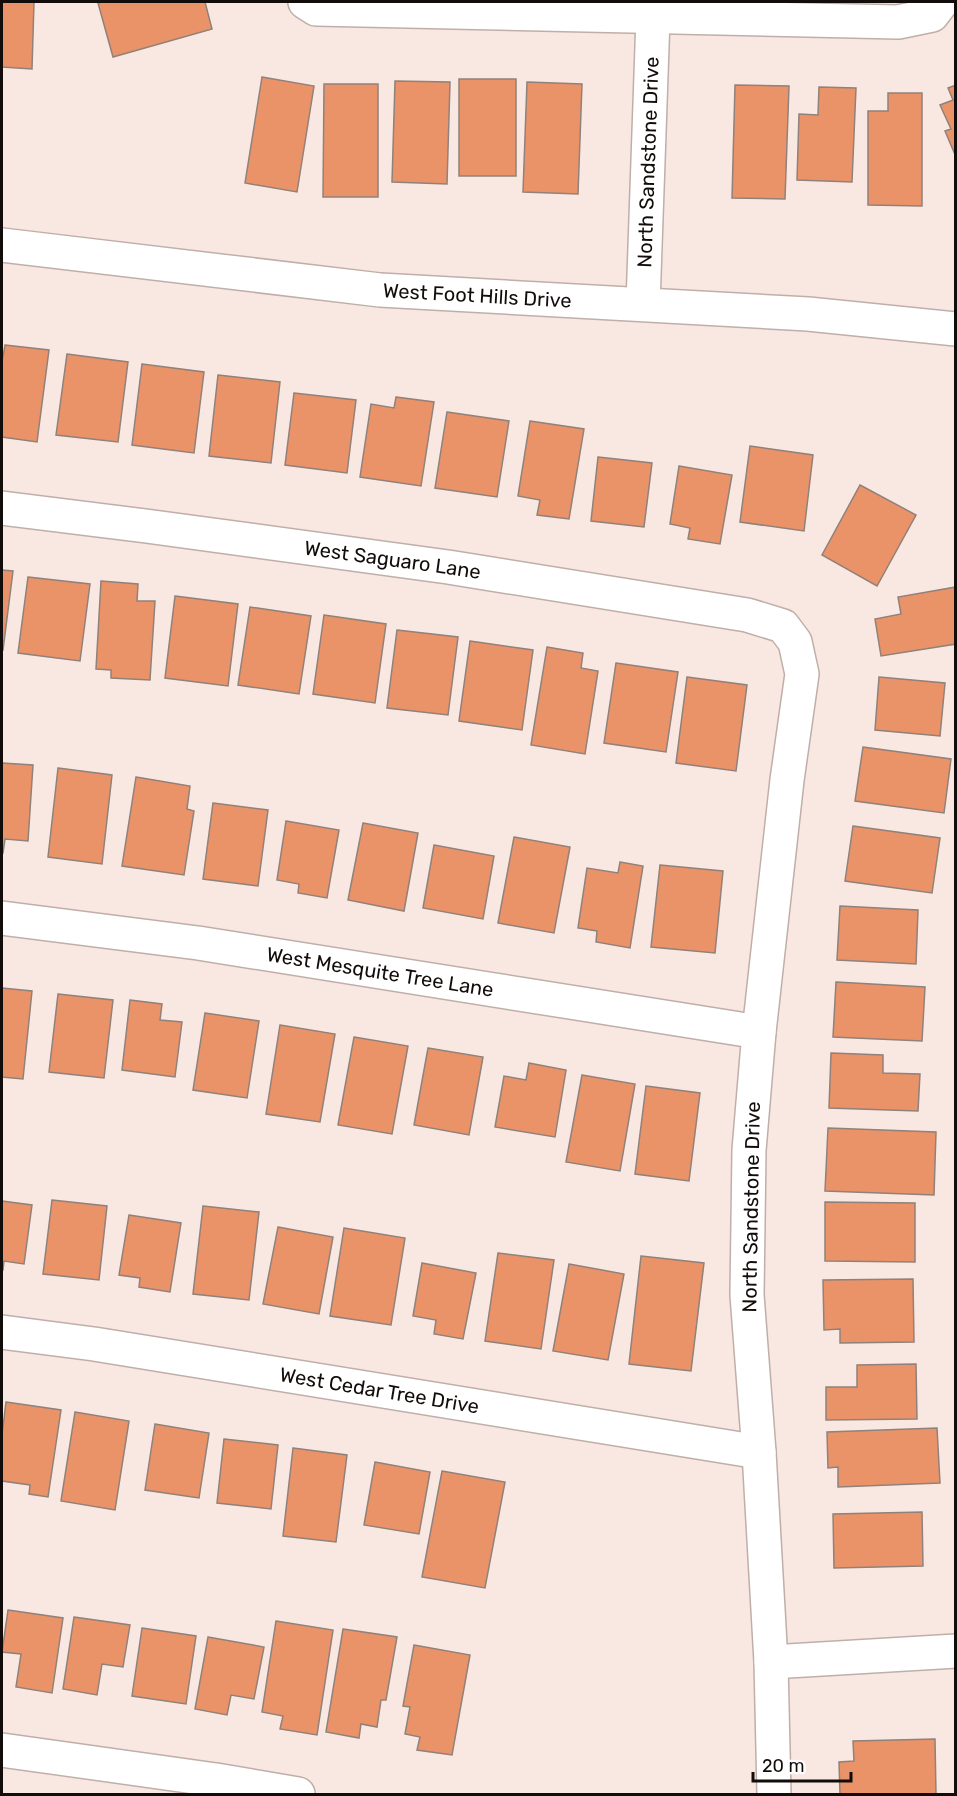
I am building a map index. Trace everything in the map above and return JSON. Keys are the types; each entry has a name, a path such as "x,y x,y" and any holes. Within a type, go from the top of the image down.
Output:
{"street":[{"path":"305,2 316,9 898,22 937,8"},
{"name":"North Sandstone Drive","path":"643,304 653,18"},
{"name":"West Foot Hills Drive","path":"2,245 380,290 808,314 956,329"},
{"name":"West Saguaro Lane","path":"2,508 146,525 448,567 747,615 783,626"},
{"name":"North Sandstone Drive","path":"774,1794 771,1662 747,1295 749,1150 759,1032 802,674 795,642 783,626"},
{"name":"West Mesquite Tree Lane","path":"2,918 198,943 759,1032"},
{"name":"West Cedar Tree Drive","path":"2,1332 94,1344 759,1452"},
{"path":"771,1662 956,1651"},
{"path":"2,1750 298,1794"}],"building":[{"path":"2,2 34,2 32,69 2,67"},
{"path":"205,2 212,29 113,57 98,3"},
{"path":"262,77 314,86 297,192 245,183"},
{"path":"459,79 516,79 516,176 459,176"},
{"path":"395,81 450,82 447,184 392,182"},
{"path":"527,82 582,84 578,194 523,192"},
{"path":"324,84 378,84 378,197 323,197"},
{"path":"735,85 789,86 785,199 732,198"},
{"path":"956,85 956,157 945,131 951,129 940,105 953,100 948,88"},
{"path":"819,87 856,88 852,182 797,180 799,114 818,115"},
{"path":"888,93 922,93 922,206 868,205 868,111 888,111"},
{"path":"5,345 49,350 37,442 2,437 2,362"},
{"path":"67,354 128,362 118,442 56,435"},
{"path":"142,364 204,372 194,453 132,445"},
{"path":"218,375 280,382 271,463 209,456"},
{"path":"294,393 356,400 347,473 285,465"},
{"path":"396,397 434,402 421,486 360,477 371,404 394,408"},
{"path":"447,412 509,421 497,497 435,488"},
{"path":"530,421 584,429 569,519 537,515 540,500 518,496"},
{"path":"750,446 813,455 804,531 740,522"},
{"path":"598,457 652,463 644,527 591,521"},
{"path":"679,466 732,475 720,544 688,539 690,528 670,524"},
{"path":"860,485 916,515 877,586 822,555"},
{"path":"2,570 13,571 3,650 2,650"},
{"path":"28,577 90,584 80,661 18,653"},
{"path":"101,581 138,584 137,601 155,601 150,680 111,678 111,670 96,669"},
{"path":"956,587 956,644 881,656 875,619 901,614 898,597"},
{"path":"175,596 238,604 228,686 165,678"},
{"path":"250,607 311,616 299,694 238,685"},
{"path":"324,615 386,624 375,703 313,694"},
{"path":"397,630 458,637 448,715 387,708"},
{"path":"470,641 533,650 522,730 459,721"},
{"path":"547,647 583,653 581,668 598,671 585,754 531,745"},
{"path":"616,663 678,672 666,752 604,743"},
{"path":"687,677 747,685 736,771 676,763"},
{"path":"879,677 945,683 940,736 875,730"},
{"path":"863,747 951,759 944,813 855,801"},
{"path":"2,763 33,765 28,841 5,839 3,853 2,853"},
{"path":"58,768 112,775 102,864 48,857"},
{"path":"136,777 190,786 187,809 194,811 184,875 122,866"},
{"path":"213,803 268,810 258,886 203,879"},
{"path":"286,821 339,830 327,898 298,893 299,884 277,880"},
{"path":"363,823 418,833 404,911 348,900"},
{"path":"853,826 940,838 932,893 845,881"},
{"path":"514,837 570,847 554,933 498,923"},
{"path":"434,845 494,856 483,919 423,908"},
{"path":"620,862 643,866 630,948 596,942 597,931 578,928 587,868 618,873"},
{"path":"660,865 723,871 715,953 651,947"},
{"path":"840,906 918,910 916,964 837,960"},
{"path":"836,982 925,987 922,1041 833,1037"},
{"path":"2,988 32,991 23,1079 2,1077"},
{"path":"58,994 113,1000 104,1078 49,1072"},
{"path":"130,1000 162,1004 160,1020 182,1022 175,1077 122,1070"},
{"path":"205,1013 259,1021 247,1098 193,1090"},
{"path":"280,1025 335,1034 320,1122 266,1114"},
{"path":"354,1037 408,1046 392,1134 338,1125"},
{"path":"428,1048 483,1057 469,1135 414,1125"},
{"path":"831,1053 883,1055 883,1073 920,1074 918,1111 829,1108"},
{"path":"529,1063 566,1070 555,1137 495,1127 504,1076 526,1080"},
{"path":"582,1075 635,1084 620,1171 566,1162"},
{"path":"646,1086 700,1093 689,1181 635,1174"},
{"path":"828,1128 936,1132 934,1195 825,1191"},
{"path":"52,1200 107,1206 99,1280 43,1274"},
{"path":"2,1201 32,1205 24,1264 4,1261 3,1270 2,1270"},
{"path":"825,1202 915,1203 915,1262 825,1261"},
{"path":"203,1206 259,1212 249,1300 193,1294"},
{"path":"129,1215 181,1223 170,1292 139,1287 140,1278 119,1275"},
{"path":"278,1227 333,1237 319,1314 263,1304"},
{"path":"344,1228 405,1238 391,1325 330,1316"},
{"path":"498,1253 554,1260 541,1349 485,1341"},
{"path":"641,1256 704,1263 691,1371 629,1364"},
{"path":"422,1263 476,1273 463,1339 434,1334 436,1320 413,1316"},
{"path":"569,1264 624,1274 608,1360 553,1351"},
{"path":"913,1279 914,1342 840,1343 840,1329 824,1330 823,1280"},
{"path":"916,1364 917,1419 826,1420 826,1387 857,1387 857,1365"},
{"path":"6,1402 61,1410 48,1497 29,1494 30,1485 2,1481 2,1435"},
{"path":"75,1412 129,1421 115,1510 61,1501"},
{"path":"155,1424 209,1433 199,1498 145,1490"},
{"path":"937,1428 940,1483 838,1487 838,1467 828,1468 827,1432"},
{"path":"224,1439 278,1445 271,1509 217,1503"},
{"path":"293,1448 347,1455 336,1542 283,1536"},
{"path":"375,1462 430,1472 419,1534 364,1525"},
{"path":"442,1471 505,1482 485,1588 422,1577"},
{"path":"922,1512 923,1566 834,1568 833,1514"},
{"path":"8,1610 63,1618 52,1693 16,1687 21,1654 2,1652"},
{"path":"74,1617 130,1625 123,1667 102,1664 97,1695 63,1689"},
{"path":"276,1621 333,1630 317,1735 280,1729 283,1716 262,1712"},
{"path":"142,1628 196,1636 186,1704 132,1696"},
{"path":"343,1629 397,1637 386,1700 381,1700 377,1727 361,1724 359,1738 326,1732"},
{"path":"208,1637 264,1647 254,1699 231,1695 227,1715 195,1709"},
{"path":"414,1645 470,1655 452,1755 417,1750 420,1737 405,1734 410,1707 403,1706"},
{"path":"935,1739 936,1794 840,1794 839,1762 854,1761 853,1741"}]}
